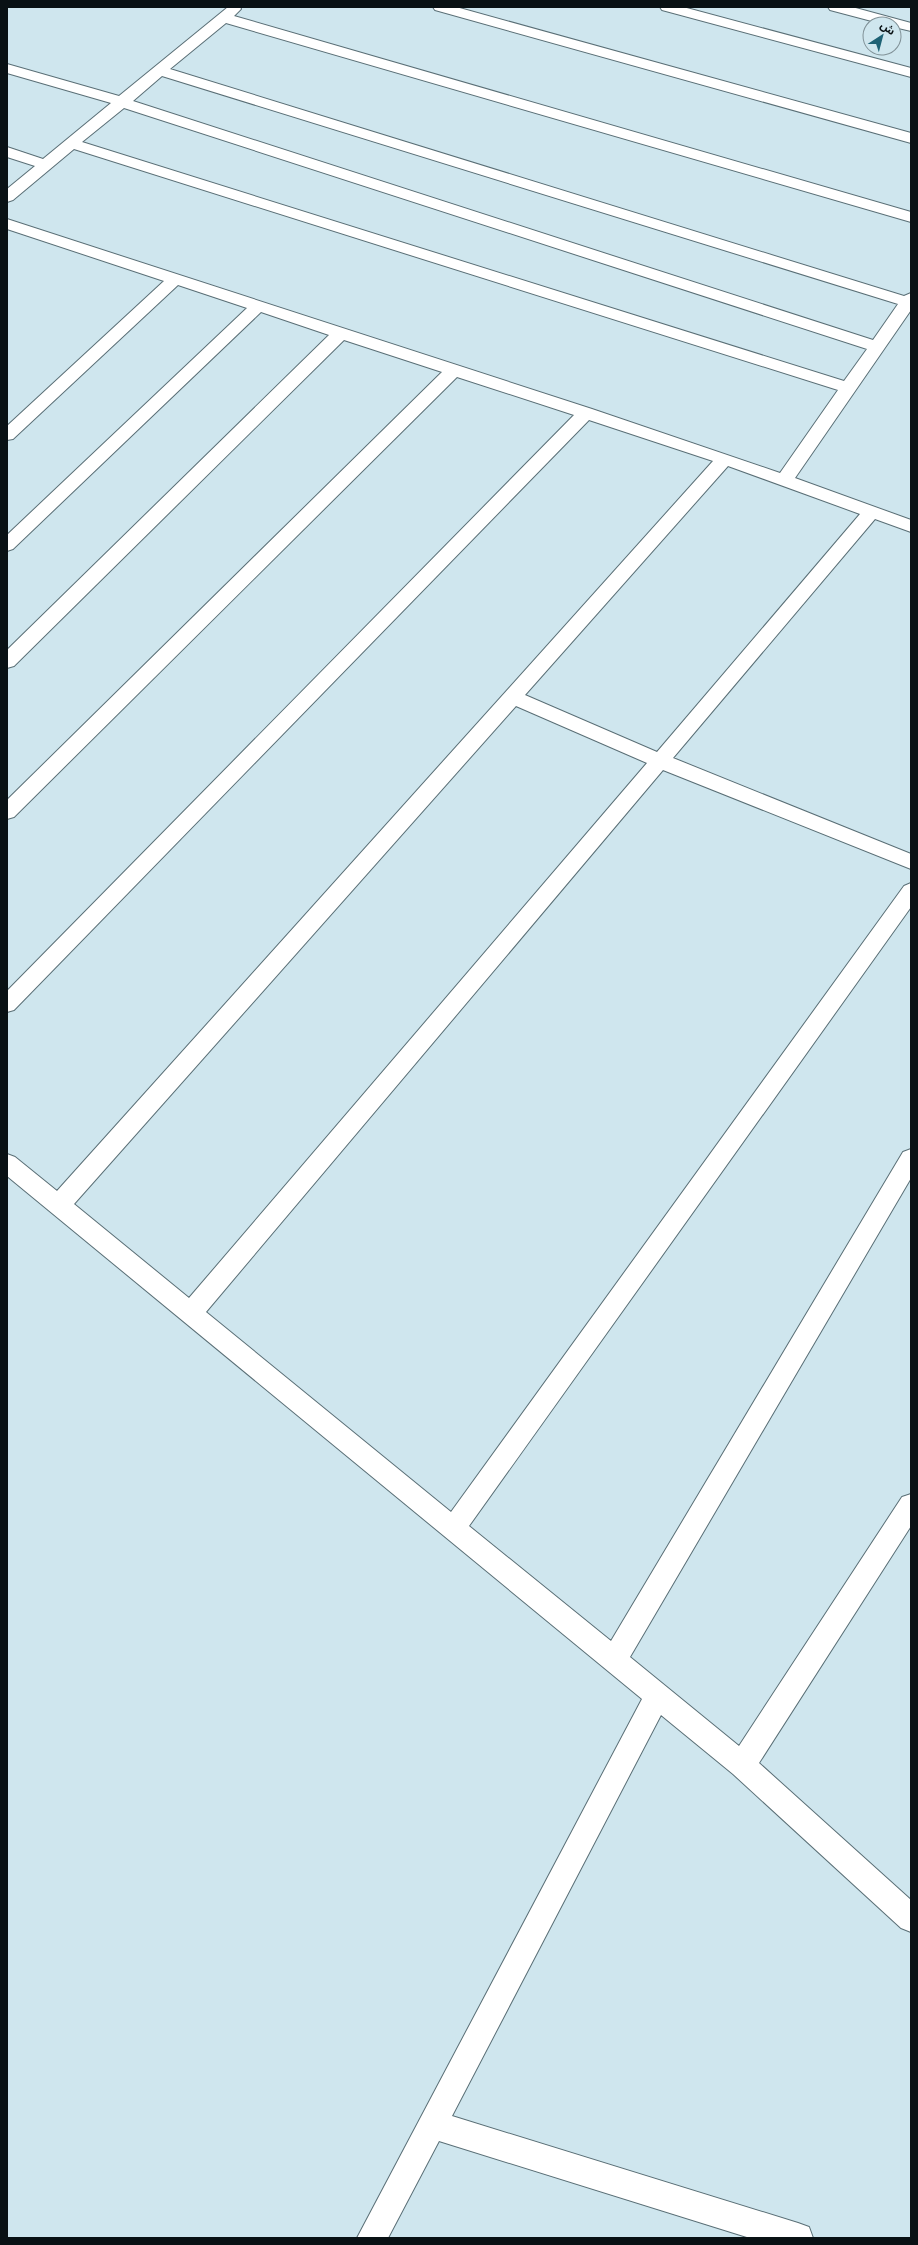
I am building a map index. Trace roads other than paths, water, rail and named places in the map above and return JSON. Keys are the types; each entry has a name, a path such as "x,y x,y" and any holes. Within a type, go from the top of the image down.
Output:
{"street":[{"path":"440,7 911,138"},
{"path":"667,7 911,73"},
{"path":"835,7 911,27"},
{"path":"7,197 160,71 231,10 911,217"},
{"path":"7,68 122,102 877,347"},
{"path":"160,71 910,300 784,480"},
{"path":"72,144 848,388"},
{"path":"7,152 46,165"},
{"path":"7,224 725,459 911,526"},
{"path":"7,435 176,279"},
{"path":"7,545 258,306"},
{"path":"7,661 341,333"},
{"path":"7,812 454,370"},
{"path":"7,1004 586,413"},
{"path":"59,1205 725,459"},
{"path":"190,1314 872,511"},
{"path":"513,696 660,761 911,862"},
{"path":"453,1529 911,891"},
{"path":"613,1661 911,1158"},
{"path":"7,1163 613,1661 742,1765 911,1918"},
{"path":"742,1765 911,1505"},
{"path":"372,2238 657,1697"},
{"path":"432,2124 798,2238"}]}
